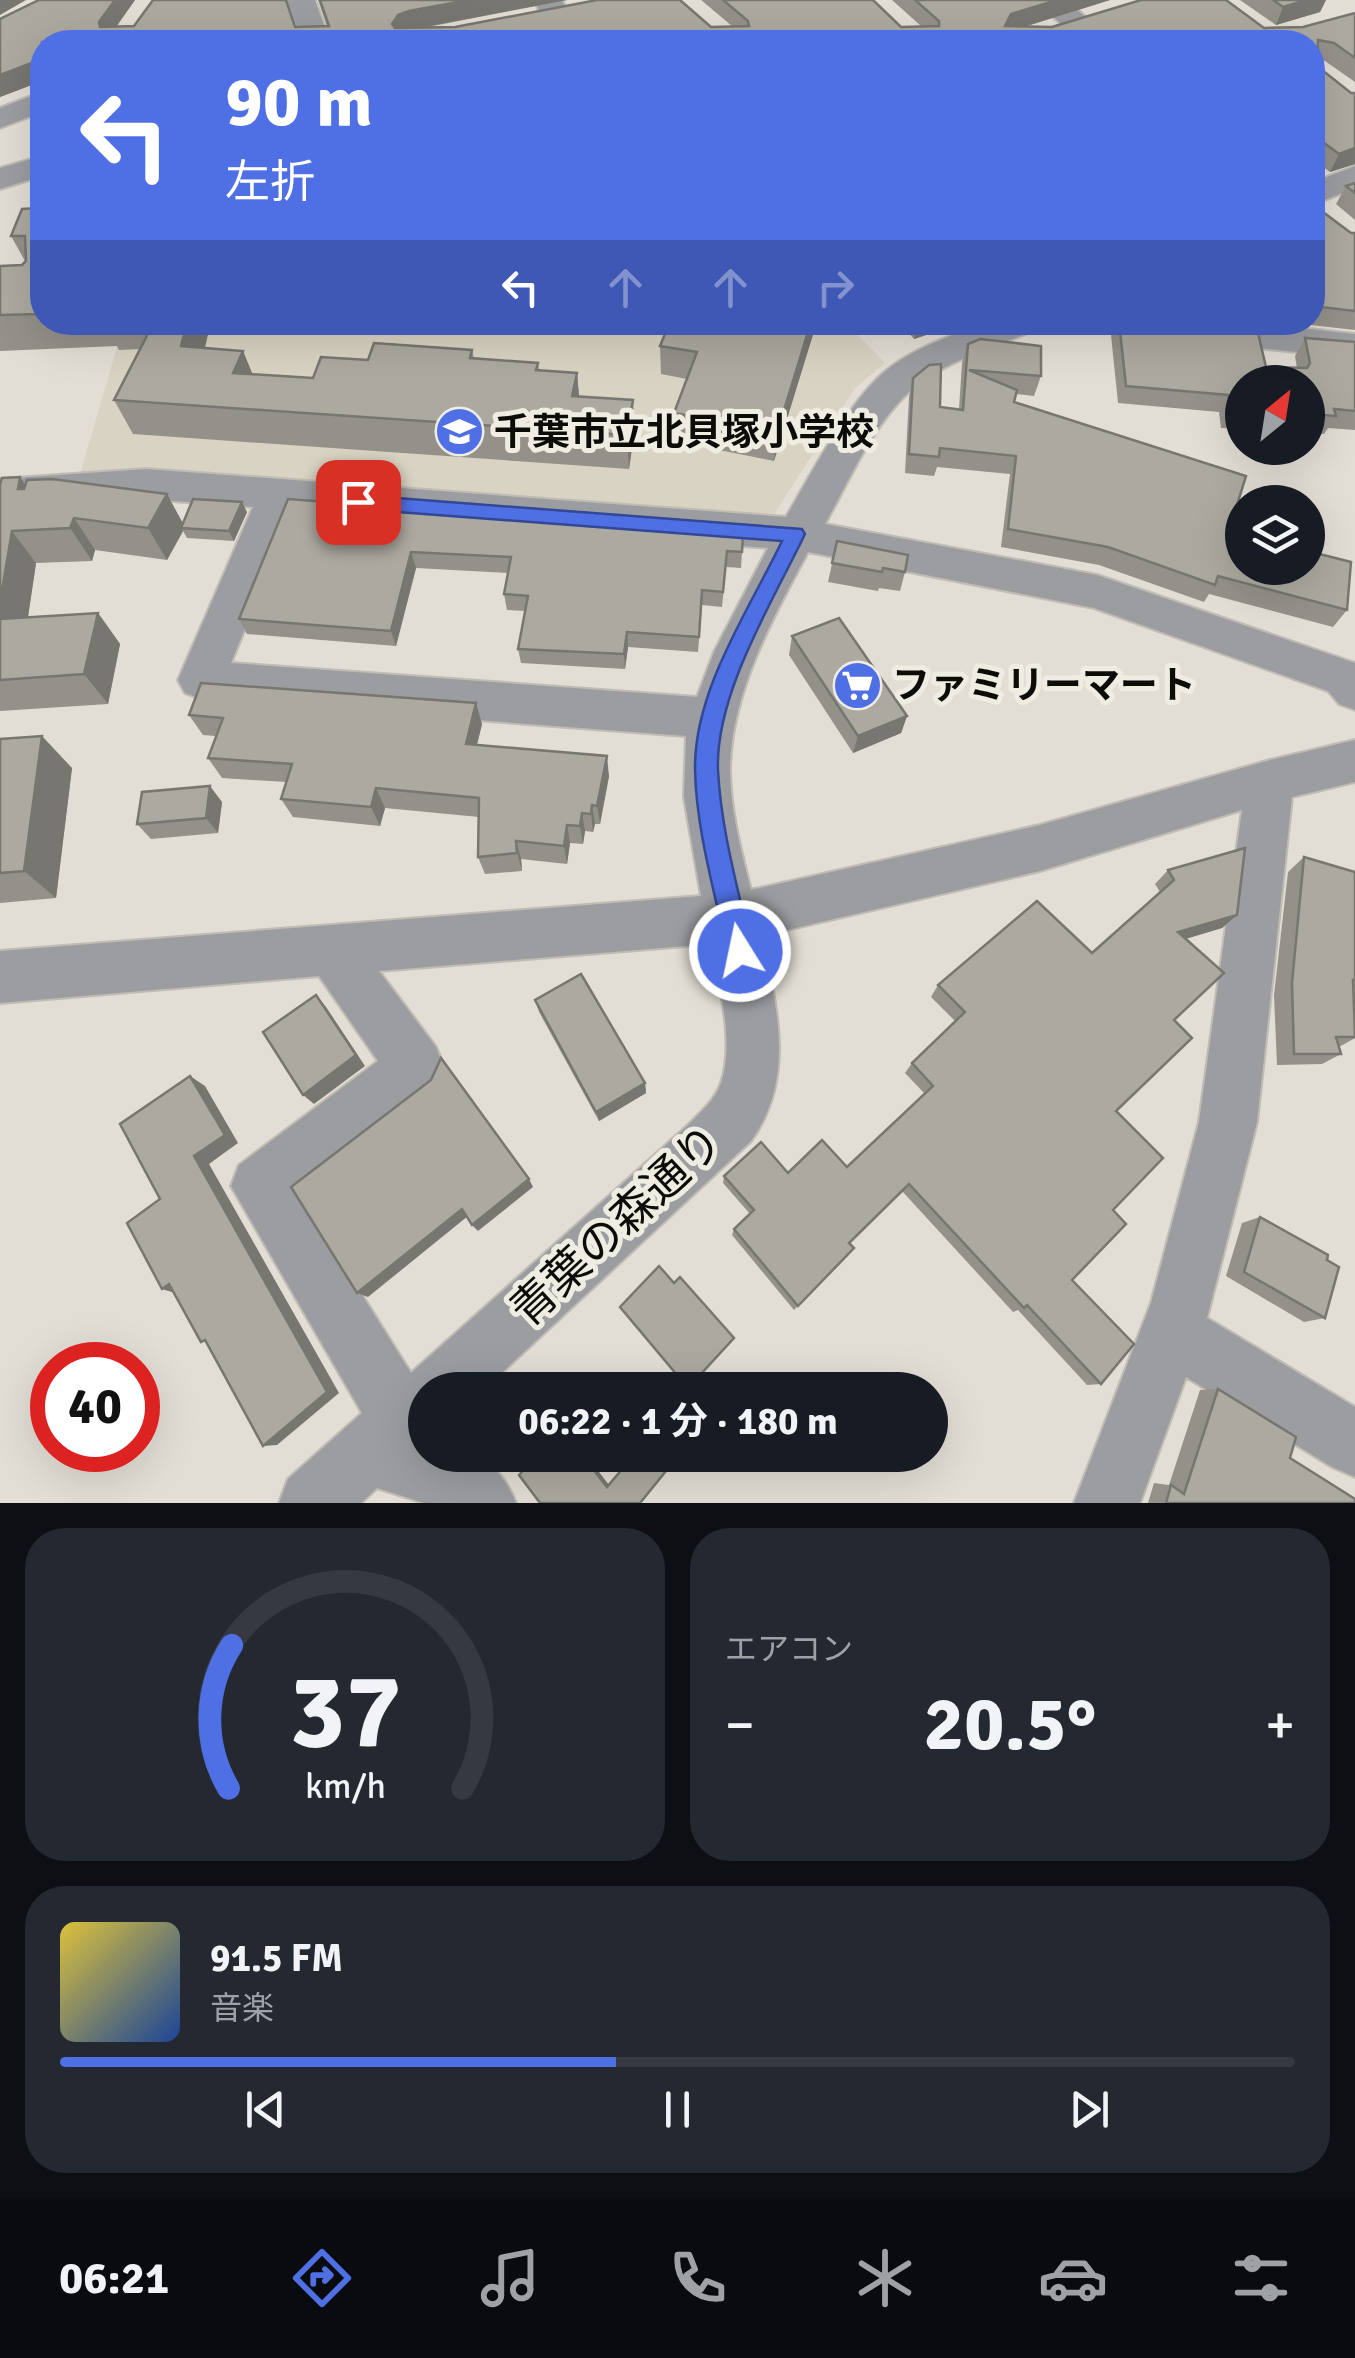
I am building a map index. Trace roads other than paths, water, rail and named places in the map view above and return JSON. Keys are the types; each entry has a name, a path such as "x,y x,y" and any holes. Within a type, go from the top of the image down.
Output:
{"street":[{"path":"301,0 312,30"},
{"path":"1046,0 1085,30"},
{"path":"1058,30 1114,12"},
{"path":"0,119 30,106"},
{"path":"0,179 30,170"},
{"path":"1325,200 1355,176"},
{"name":"青葉の森通り","path":"455,1372 730,1122 746,1094 755,1052 734,918 712,822 706,767 713,718 731,668 795,534 882,397 905,375 993,335"},
{"path":"1183,335 1272,353 1355,346"},
{"path":"0,494 146,484 795,534 1098,592 1344,678 1355,691"},
{"path":"278,496 201,680 713,718"},
{"path":"0,977 734,918 1040,848 1270,781 1355,761"},
{"path":"1107,1503 1172,1332 1228,1122 1270,781"},
{"path":"332,950 416,1067 260,1186 408,1415"},
{"path":"1172,1332 1355,1444"},
{"name":"青葉の森通り","path":"312,1503 408,1415"},
{"path":"446,1472 484,1503"}],"place":[{"name":"千葉市立北貝塚小学校","path":"459,432"},
{"name":"ファミリーマート","path":"857,685"}]}
